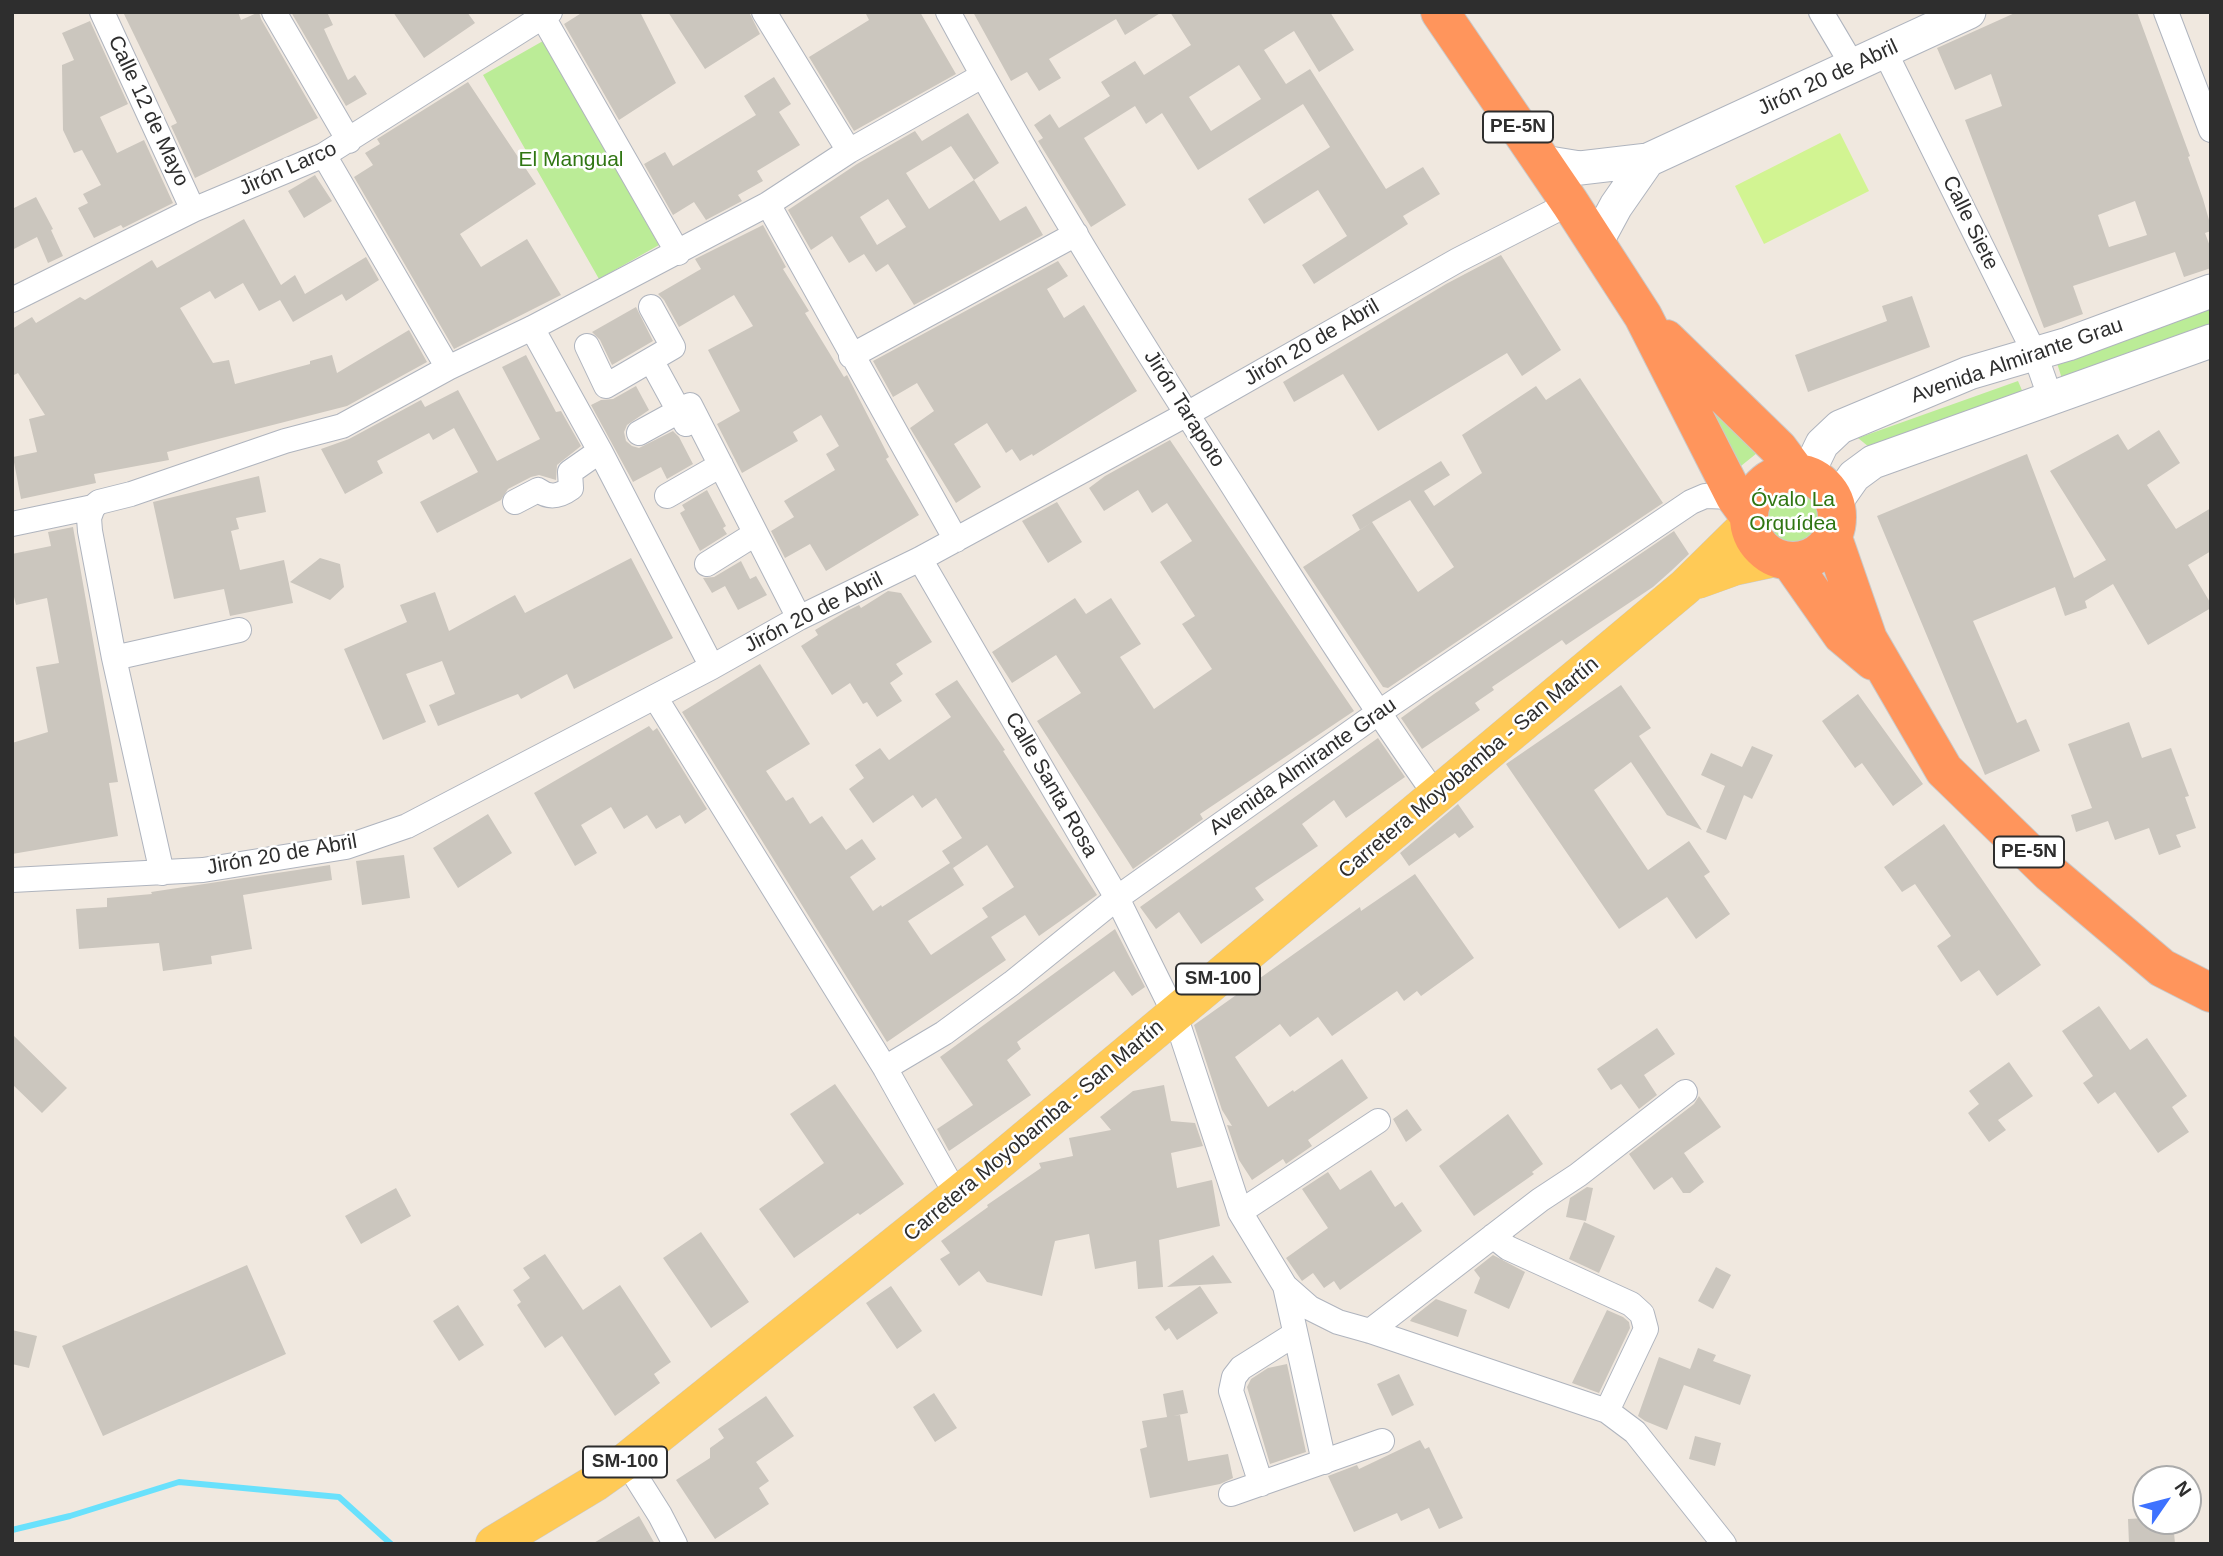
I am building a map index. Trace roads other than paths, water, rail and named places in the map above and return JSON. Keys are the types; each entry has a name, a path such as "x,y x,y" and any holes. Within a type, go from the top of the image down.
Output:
{"highway":[{"name":"PE-5N","path":"1440,12 1643,316 1744,513 1755,540 1764,551 1783,560 1842,635 1886,672"},
{"name":"PE-5N","path":"1643,316 1801,473 1819,481 1829,491 1834,520 1868,639 1944,771 2050,873 2162,968 2211,993"},
{"path":"1744,513 1758,490 1768,480 1781,474 1801,473"},
{"path":"1783,560 1807,559 1822,551 1834,520"}],"main road":[{"name":"Jirón 20 de Abril","path":"1648,160 1969,12"},
{"path":"1542,163 1580,168 1648,160"},
{"path":"1596,243 1616,206 1648,160"},
{"name":"Avenida Almirante Grau","path":"1801,473 1822,444 1840,427 1969,373 2068,344 2211,291"},
{"name":"Avenida Almirante Grau","path":"1834,520 1854,476 1873,462 2211,341"},
{"name":"Carretera Moyobamba - San Martín","path":"494,1544 595,1483 626,1461 957,1196 1685,587 1744,513"},
{"name":"Carretera Moyobamba - San Martín","path":"1685,587 1703,577 1783,560"}],"street":[{"name":"Calle 12 de Mayo","path":"102,12 193,210"},
{"path":"274,12 349,141"},
{"path":"764,12 849,151"},
{"name":"Jirón Tarapoto","path":"948,12 982,76 1186,414 1378,713 1437,797"},
{"path":"1821,12 1853,66"},
{"path":"2166,12 2211,130"},
{"name":"Jirón Larco","path":"12,300 193,210 324,155 545,14"},
{"path":"545,14 678,253"},
{"name":"Calle Siete","path":"1885,52 2035,354 2050,397"},
{"path":"12,524 93,507 99,502 131,494 261,448 342,426 448,368 532,328 768,204 849,151 982,76"},
{"path":"324,155 448,368"},
{"name":"Jirón 20 de Abril","path":"12,880 203,870 346,847 407,826 712,667 799,618 956,540 1458,260 1570,203"},
{"path":"768,204 956,540"},
{"path":"851,356 1076,234"},
{"path":"587,346 606,386 652,360 673,347 651,307"},
{"path":"532,328 600,451 712,667"},
{"path":"652,360 685,408 751,536 799,618"},
{"path":"639,433 685,408"},
{"path":"516,502 538,490 551,497 562,494 571,488 570,472 600,451"},
{"path":"667,496 716,468"},
{"name":"Avenida Almirante Grau","path":"885,1068 944,1033 1012,983 1117,898 1378,713 1691,502 1705,496 1744,513"},
{"path":"93,507 89,518 90,531 114,657 162,873"},
{"path":"706,564 751,536"},
{"path":"751,536 766,575 761,578"},
{"name":"Calle Santa Rosa","path":"920,559 1117,898 1175,1015 1240,1212 1285,1286"},
{"path":"114,657 239,630"},
{"path":"655,697 885,1068 957,1196"},
{"path":"1370,1331 1540,1199 1578,1174 1685,1092"},
{"path":"1240,1212 1378,1121"},
{"path":"1493,1236 1508,1248 1631,1304 1642,1314 1646,1329 1607,1411"},
{"path":"1285,1286 1310,1308 1338,1322 1607,1411 1635,1432 1724,1544"},
{"path":"1285,1286 1324,1462"},
{"path":"1261,1484 1231,1391 1234,1377 1251,1360 1295,1334"},
{"path":"1231,1494 1382,1441"},
{"path":"626,1461 675,1544"}],"waterway":[{"path":"12,1530 70,1516 179,1482 339,1497 391,1544"}],"park label":[{"name":"El Mangual","path":"571,160"},
{"name":"Óvalo La Orquídea","path":"1793,512"}]}
